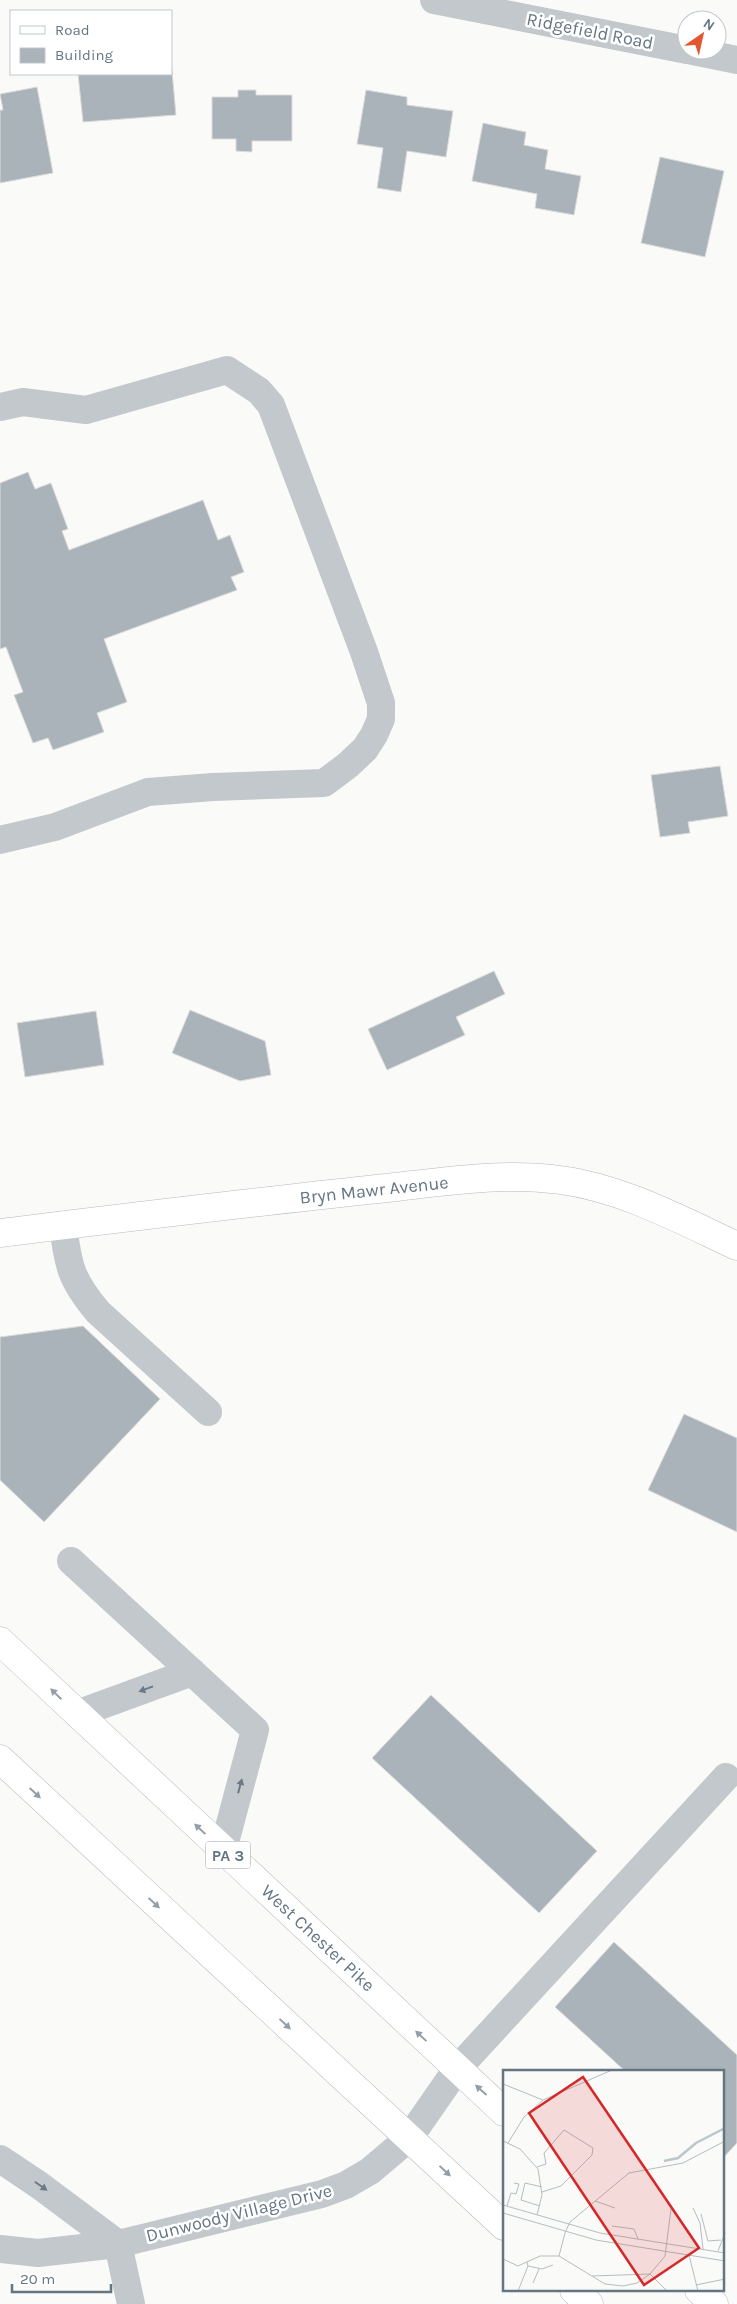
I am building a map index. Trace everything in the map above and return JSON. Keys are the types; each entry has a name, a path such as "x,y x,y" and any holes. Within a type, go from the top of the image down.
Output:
{"main road":[{"name":"Bryn Mawr Avenue","path":"0,1233 279,1199 460,1181 524,1178 561,1180 597,1189 672,1216 737,1246"},
{"name":"West Chester Pike","path":"0,1641 503,2111"},
{"path":"0,1759 503,2225"},
{"path":"576,2292 589,2304"},
{"path":"701,2292 714,2304"}],"street":[{"name":"Ridgefield Road","path":"434,0 677,48"},
{"path":"0,407 23,402 86,410 227,370 259,391 271,405 364,652 381,703 381,719 365,749 324,783 213,787 148,792 55,827 0,840"},
{"path":"63,1226 67,1259 74,1279 85,1296 98,1312 208,1412"},
{"path":"71,1561 255,1730 223,1850"},
{"path":"77,1714 192,1672"},
{"name":"Dunwoody Village Drive","path":"0,2249 38,2253 118,2244 338,2188 370,2171 409,2138 457,2069 726,1777"},
{"path":"0,2160 39,2185 118,2244 131,2304"}],"building":[{"path":"172,71 176,115 83,122 78,75 172,75"},
{"path":"37,87 53,173 0,183 0,110 3,110 0,94"},
{"path":"238,90 256,90 256,95 292,95 292,141 252,141 252,152 236,151 236,139 212,139 212,97 238,97"},
{"path":"366,90 407,97 407,105 453,111 446,157 407,151 401,192 377,188 383,148 357,144"},
{"path":"483,123 526,132 524,145 548,150 545,169 581,176 574,215 535,208 537,194 472,181"},
{"path":"660,157 724,171 705,257 641,243"},
{"path":"28,472 35,489 51,483 68,529 62,531 69,550 203,500 218,540 230,535 244,572 231,577 237,590 104,639 127,702 97,713 104,732 53,750 48,738 33,743 14,695 23,692 6,647 0,649 0,483"},
{"path":"720,766 728,816 688,822 690,833 660,837 651,775"},
{"path":"494,971 505,994 456,1017 465,1035 387,1070 368,1029"},
{"path":"190,1010 265,1041 271,1075 240,1081 172,1053"},
{"path":"96,1011 104,1065 25,1077 17,1023"},
{"path":"83,1326 160,1399 44,1522 0,1480 0,1337"},
{"path":"684,1414 737,1438 737,1532 648,1490"},
{"path":"431,1695 597,1851 539,1913 372,1758"},
{"path":"614,1942 737,2055 737,2143 724,2157 724,2070 624,2070 555,2007"}]}
